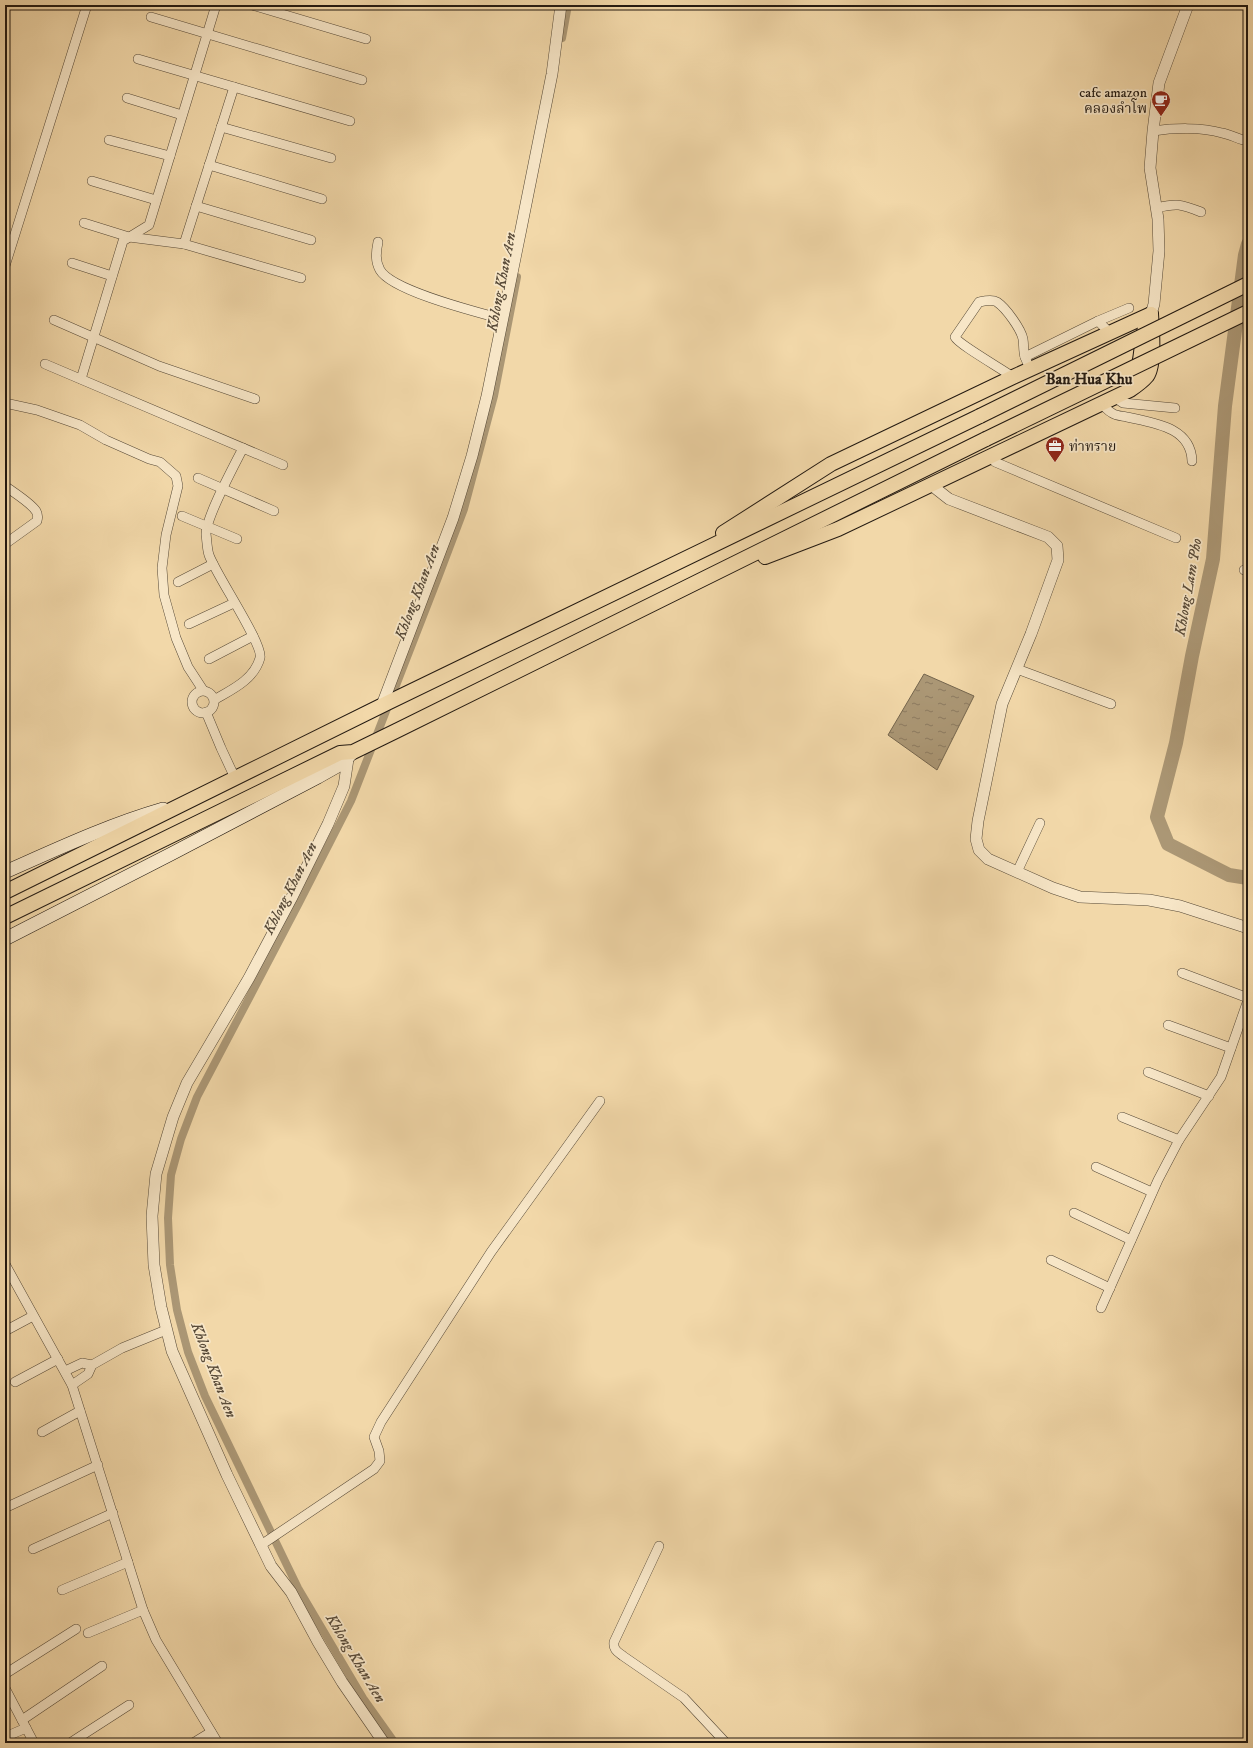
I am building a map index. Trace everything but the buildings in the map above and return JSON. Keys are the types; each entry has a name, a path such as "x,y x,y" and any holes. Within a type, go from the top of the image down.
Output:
{"main road":[{"path":"5,892 385,704 980,416 1248,284"},
{"path":"5,917 352,753 851,505 1248,312"},
{"path":"696,554 712,539 804,480 846,456 1012,377 1027,363 1109,332 1151,314"},
{"path":"680,590 838,529 1118,395 1136,376 1140,368 1143,335 1151,314"},
{"path":"846,456 844,460 844,467 848,471 859,474"},
{"path":"851,505 851,515 854,518 859,519"},
{"path":"5,939 318,777 352,753"},
{"path":"5,872 64,845 127,820 186,803"}],"street":[{"path":"5,266 87,5"},
{"path":"81,379 123,241 149,225 216,5"},
{"path":"252,5 366,39"},
{"path":"385,704 461,495 487,396 552,74 561,5"},
{"path":"1151,314 1154,304 1159,252 1156,208 1150,168 1153,131 1160,83 1188,5"},
{"path":"151,17 362,80"},
{"path":"138,59 350,121"},
{"path":"184,244 234,87"},
{"path":"127,98 182,115"},
{"path":"221,127 331,158"},
{"path":"1153,131 1168,129 1207,130 1222,132 1243,140"},
{"path":"109,140 170,156"},
{"path":"209,165 322,199"},
{"path":"92,182 156,200"},
{"path":"1156,208 1172,204 1182,204 1201,212"},
{"path":"196,206 310,240"},
{"path":"84,222 129,238 184,244 300,278"},
{"path":"378,242 376,254 377,264 380,270 393,282 423,294 502,319"},
{"path":"72,263 112,276"},
{"path":"1012,377 995,364 960,344 955,337 979,302 987,300 996,302 1006,311 1020,331 1023,339 1022,350 1027,363 1098,321 1128,308"},
{"path":"54,320 158,366 255,398"},
{"path":"1098,321 1109,332"},
{"path":"45,364 283,465"},
{"path":"1118,395 1123,402 1175,408"},
{"path":"5,403 38,410 80,425 106,440 149,459 160,462 176,476 178,486 166,535 162,568 164,595 176,638 188,667 203,690 210,693 214,700 213,707 206,712 196,711 191,702 196,693 203,690"},
{"path":"1100,403 1112,414 1149,422 1177,431 1188,442 1192,450 1192,460"},
{"path":"214,700 241,684 256,668 261,656 253,636 213,564 209,554 206,533 212,513 243,448"},
{"path":"991,456 995,462 1176,538"},
{"path":"198,478 274,511"},
{"path":"930,484 949,499 1048,536 1057,546 1058,560 1017,669 1002,704 976,839 979,850 988,859 1053,888 1080,896 1149,900 1180,906 1248,928"},
{"path":"5,486 32,507 37,512 38,516 36,521 5,544"},
{"path":"182,516 237,539"},
{"path":"178,582 213,564"},
{"path":"189,624 234,602"},
{"path":"209,659 253,636"},
{"path":"1017,669 1111,704"},
{"path":"206,712 220,748 236,778"},
{"path":"352,753 344,786 328,824 291,899 249,978 187,1083 173,1117 156,1174 152,1216 154,1266 166,1330 172,1351 201,1419 271,1566 291,1592 342,1682 384,1743"},
{"path":"1017,872 1040,823"},
{"path":"1101,1308 1152,1192 1179,1140 1221,1077 1248,999 1182,973"},
{"path":"1168,1025 1231,1048"},
{"path":"1148,1072 1209,1096"},
{"path":"261,1545 374,1469 380,1461 379,1450 374,1437 381,1422 491,1252 600,1101"},
{"path":"1122,1117 1179,1140"},
{"path":"1096,1167 1152,1192"},
{"path":"1074,1214 1131,1240"},
{"path":"1051,1260 1110,1288"},
{"path":"6,1267 72,1385 143,1610 156,1640 218,1743"},
{"path":"5,1331 34,1316"},
{"path":"72,1385 88,1374 92,1365 122,1348 166,1330"},
{"path":"15,1382 58,1359"},
{"path":"64,1371 82,1363 92,1365"},
{"path":"42,1432 80,1411"},
{"path":"7,1507 98,1466"},
{"path":"33,1549 113,1513"},
{"path":"659,1546 613,1646 624,1656 684,1698 726,1743"},
{"path":"62,1590 128,1562"},
{"path":"88,1633 143,1610"},
{"path":"5,1674 76,1629"},
{"path":"5,1737 102,1666"},
{"path":"5,1688 34,1743"},
{"path":"70,1743 129,1705"},
{"path":"193,1743 211,1732"}],"water":[{"path":"924,674 974,696 937,770 888,735"}],"waterway":[{"name":"Khlong Khan Aen","path":"562,38 568,5"},
{"name":"Khlong Lam Pho","path":"1248,244 1245,255 1225,406 1213,559 1192,656 1176,743 1157,817 1168,844 1229,875 1248,878"},
{"name":"Khlong Khan Aen","path":"395,1743 363,1698 298,1588 205,1396 188,1352 177,1310 170,1265 168,1218 171,1175 181,1139 197,1097 351,801 439,575 464,509 494,396 517,277"}],"place":[{"name":"cafe amazon คลองลำโพ","path":"1161,117"},
{"name":"ท่าทราย","path":"1055,463"}],"district":[{"name":"Ban Hua Khu","path":"1089,378"}]}
